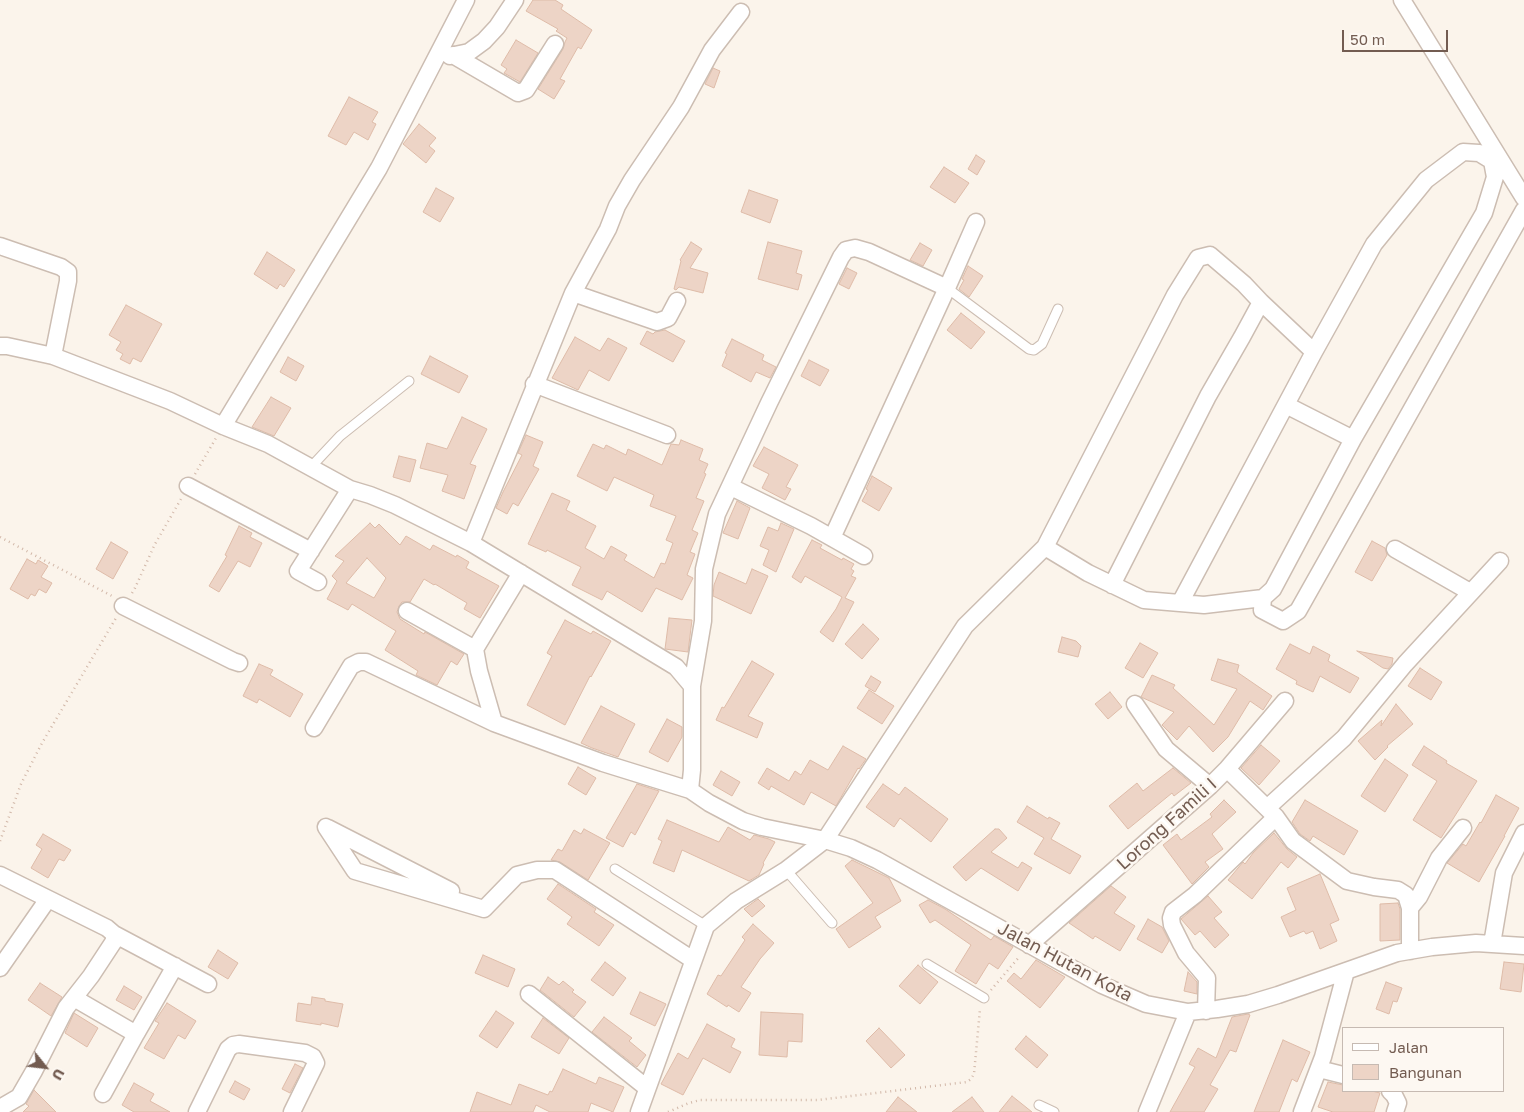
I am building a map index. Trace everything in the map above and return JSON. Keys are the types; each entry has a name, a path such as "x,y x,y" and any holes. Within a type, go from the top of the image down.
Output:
{"street":[{"path":"223,426 379,168 466,0"},
{"path":"435,60 469,52 484,42 497,27 515,0"},
{"path":"1402,0 1524,198"},
{"path":"471,543 572,293 608,229 617,206 632,180 681,107 712,50 741,12"},
{"path":"453,56 518,93 526,90 555,44"},
{"path":"1045,547 1088,573 1144,600 1204,606 1263,598 1273,589 1353,440 1484,213 1495,177 1492,161 1479,153 1463,152 1426,180 1374,244 1180,603"},
{"path":"1263,598 1262,610 1284,621 1298,611 1524,210"},
{"path":"832,538 976,222"},
{"path":"0,246 61,267 68,272 68,281 53,356"},
{"path":"690,790 692,770 692,686 703,621 704,570 718,514 769,403 841,258 846,250 855,248 869,252 947,288"},
{"path":"639,1112 706,926 736,901 786,870 825,840 966,626 1045,547 1175,295 1198,258 1210,255 1244,284 1314,352"},
{"path":"572,293 658,322 668,318 677,301"},
{"path":"1112,584 1208,396 1261,302"},
{"path":"0,346 53,356 170,401 223,426 268,444 350,489 395,505 471,543 676,667 692,686"},
{"path":"534,384 667,435"},
{"path":"1286,405 1353,440"},
{"path":"188,486 311,551"},
{"path":"731,487 864,556"},
{"path":"318,582 298,571 350,489"},
{"path":"1395,549 1470,592"},
{"path":"1206,1010 1207,978 1186,953 1172,925 1171,918 1173,912 1195,895 1344,738 1405,664 1500,561"},
{"path":"494,723 479,671 475,648 521,573"},
{"path":"125,602 239,663"},
{"path":"407,611 475,648"},
{"name":"Jalan Hutan Kota","path":"314,728 352,666 359,662 366,662 494,723 603,763 690,790 742,821 825,840 851,848 877,860 1102,985 1146,1004 1188,1012 1248,1004 1389,955 1410,950 1476,943 1524,946"},
{"path":"1227,769 1285,701"},
{"path":"1135,704 1166,749 1210,786"},
{"name":"Lorong Famili I","path":"1029,945 1227,769 1272,813 1293,841 1347,880 1374,887 1398,890 1406,895 1410,908"},
{"path":"326,827 361,845 484,909 355,871 326,827"},
{"path":"1410,950 1410,908 1419,897 1439,858 1463,828"},
{"path":"1492,944 1504,873 1524,833"},
{"path":"484,909 517,875 537,870 555,870 693,960"},
{"path":"0,876 107,928 114,934 208,984"},
{"path":"0,968 48,899"},
{"path":"0,1108 18,1097 34,1071 66,1008 91,976 114,941 114,934"},
{"path":"103,1094 175,966"},
{"path":"1302,1112 1319,1069 1346,971"},
{"path":"529,994 647,1088"},
{"path":"74,998 136,1034"},
{"path":"1147,1112 1188,1012"},
{"path":"197,1112 228,1049 233,1045 239,1044 305,1053 313,1057 316,1063 292,1112"},
{"path":"1319,1069 1342,1075"},
{"path":"1391,1092 1398,1103 1395,1112"}],"lane":[{"path":"947,288 1029,349 1034,350 1042,344 1058,309"},
{"path":"310,468 340,436 409,381"},
{"path":"615,869 706,926"},
{"path":"786,870 832,923"},
{"path":"927,964 984,998"},
{"path":"1039,1105 1054,1112"}],"path":[{"path":"0,841 21,784 42,743 125,602 136,588 155,544 223,426"},
{"path":"0,538 125,602"},
{"path":"668,1112 700,1100 818,1100 967,1082 974,1074 979,1012 984,998 1029,945"}],"building":[{"path":"533,0 555,0 563,5 561,9 592,30 581,49 578,47 560,79 565,81 554,99 538,89 563,49 567,38 556,31 558,29 526,11"},
{"path":"516,40 538,53 520,82 504,73 507,69 501,65"},
{"path":"713,68 720,71 714,88 705,84"},
{"path":"349,97 378,112 372,122 376,124 368,140 354,132 346,145 328,136"},
{"path":"419,124 436,138 429,146 435,151 426,163 403,144"},
{"path":"976,155 985,161 977,175 968,169"},
{"path":"944,167 969,183 955,203 930,187"},
{"path":"436,188 454,198 440,222 423,212"},
{"path":"749,190 778,200 770,223 741,212"},
{"path":"691,242 702,249 690,268 708,273 703,293 679,287 676,290 674,289 680,260"},
{"path":"768,242 802,251 796,273 802,275 798,290 758,279"},
{"path":"920,243 932,250 923,266 910,260"},
{"path":"267,252 295,270 284,287 280,284 277,289 254,274"},
{"path":"968,266 983,276 969,297 959,289"},
{"path":"847,268 857,273 849,289 839,284"},
{"path":"126,305 162,324 141,362 133,358 130,364 120,359 123,354 116,350 121,342 109,335"},
{"path":"961,313 985,332 971,349 947,330"},
{"path":"665,330 685,341 673,362 640,344 647,331 653,334"},
{"path":"575,337 600,351 608,338 627,348 609,381 589,370 578,390 552,378"},
{"path":"732,339 764,355 762,360 776,367 770,378 756,372 751,382 722,366 727,354 725,353"},
{"path":"430,356 468,376 459,393 421,374"},
{"path":"288,357 304,366 296,381 280,372"},
{"path":"809,360 829,370 820,386 801,376"},
{"path":"271,397 291,408 274,436 252,427"},
{"path":"462,417 487,429 470,464 476,466 464,499 442,491 448,475 420,468 427,443 447,449"},
{"path":"526,435 543,442 533,466 539,469 518,506 513,503 507,514 496,508 522,455 518,453"},
{"path":"681,440 703,449 699,460 708,464 696,498 704,501 692,530 698,533 690,552 695,554 687,575 693,578 682,600 656,588 642,612 607,591 602,600 572,585 581,567 547,550 546,552 528,544 552,493 570,501 566,510 596,526 585,548 604,559 611,546 627,555 624,560 654,578 661,563 665,564 673,543 666,540 676,516 650,506 654,495 614,477 607,491 577,476 593,444 604,449 606,445 626,455 628,449 662,465 671,444 679,445"},
{"path":"764,447 798,465 786,487 791,489 785,500 762,488 769,474 753,466"},
{"path":"399,456 416,460 410,482 393,477"},
{"path":"872,476 892,488 879,511 862,501"},
{"path":"737,501 750,508 738,539 723,533"},
{"path":"370,523 375,528 379,524 400,545 406,536 430,550 433,545 469,562 466,568 499,586 480,618 464,609 467,603 424,579 410,602 402,602 399,606 397,612 400,619 424,634 425,632 464,654 457,665 451,661 437,685 416,675 418,671 385,650 396,631 352,604 348,610 327,599 337,581 332,576 344,561 335,556","holes":["367,558 386,578 374,598 346,583"]},
{"path":"781,523 794,529 776,572 763,565 769,550 760,546 768,527 778,531"},
{"path":"239,526 252,533 250,537 262,543 250,567 238,561 219,592 209,586 227,556 225,555"},
{"path":"812,540 822,545 820,548 854,564 851,569 854,571 851,576 856,578 845,598 854,602 833,642 820,632 842,597 805,576 801,583 792,577"},
{"path":"1372,541 1385,548 1387,555 1372,581 1355,572"},
{"path":"111,542 128,552 113,579 96,569"},
{"path":"27,559 36,564 38,560 48,566 41,577 52,583 46,593 39,589 35,596 31,594 28,599 10,589"},
{"path":"752,569 768,576 751,614 713,596 714,585 719,572 746,584"},
{"path":"669,618 692,620 688,652 665,649"},
{"path":"565,620 591,634 593,631 611,641 590,676 565,725 527,705 552,656 547,653"},
{"path":"863,624 879,639 862,659 845,644"},
{"path":"1062,637 1076,641 1081,646 1078,657 1058,652"},
{"path":"1140,643 1158,653 1143,678 1125,668"},
{"path":"1290,644 1310,654 1313,646 1330,655 1328,661 1359,678 1350,693 1320,676 1313,692 1296,684 1297,681 1276,669"},
{"path":"1357,651 1393,658 1392,664 1388,669 1383,668"},
{"path":"1218,659 1239,665 1237,672 1272,696 1263,710 1250,701 1228,737 1213,752 1189,726 1177,740 1162,725 1174,712 1141,697 1152,675 1175,685 1173,688 1214,725 1237,689 1211,680"},
{"path":"752,661 774,674 748,716 763,723 757,738 716,720 722,707 724,708"},
{"path":"259,664 273,670 270,675 303,694 290,717 259,699 257,703 243,696"},
{"path":"1420,668 1442,682 1431,700 1408,686"},
{"path":"871,676 881,682 875,692 865,686"},
{"path":"869,690 894,706 882,724 857,708"},
{"path":"1110,692 1122,707 1108,719 1095,704"},
{"path":"1396,704 1413,724 1387,746 1375,760 1358,741 1382,720 1381,726"},
{"path":"601,706 635,724 618,757 581,743"},
{"path":"667,719 682,727 682,737 668,762 649,752"},
{"path":"1261,745 1280,761 1259,785 1241,768"},
{"path":"843,746 866,759 858,768 836,806 811,792 804,805 771,786 769,790 758,783 767,768 789,781 795,771 801,775 810,760 828,770"},
{"path":"1424,746 1447,761 1446,763 1477,781 1441,838 1413,820 1437,781 1412,765"},
{"path":"1385,759 1408,775 1385,812 1361,796"},
{"path":"578,767 596,778 586,795 568,784"},
{"path":"1173,768 1191,783 1174,796 1172,793 1128,829 1109,806 1137,783 1143,791"},
{"path":"721,771 740,782 732,796 713,785"},
{"path":"637,784 659,791 635,835 631,832 623,847 606,838"},
{"path":"883,784 899,795 905,787 948,819 931,842 900,818 894,827 866,807"},
{"path":"1496,795 1519,808 1479,882 1447,863 1463,844 1466,846"},
{"path":"1224,800 1236,812 1212,834 1223,849 1205,862 1209,867 1192,884 1163,845 1177,834 1181,840 1212,817 1210,814"},
{"path":"1305,800 1358,831 1344,855 1313,836 1310,841 1300,834 1292,822"},
{"path":"1027,806 1048,819 1049,817 1060,823 1051,839 1081,856 1070,874 1034,854 1044,838 1017,822"},
{"path":"667,820 719,842 728,827 750,840 754,835 775,842 763,863 759,875 749,881 682,850 674,872 653,863 662,841 658,839"},
{"path":"584,829 610,843 588,880 560,862 551,860 558,849 562,851 574,830 581,834"},
{"path":"995,829 999,829 1007,838 991,852 1018,868 1022,862 1032,868 1018,891 981,868 966,881 953,867"},
{"path":"1274,833 1287,849 1297,857 1288,868 1281,862 1252,899 1228,880 1243,862 1245,864 1253,853"},
{"path":"43,834 71,850 64,861 59,859 48,878 31,868 42,849 36,845"},
{"path":"852,860 889,878 901,901 875,917 881,927 849,948 836,929 873,903 845,866"},
{"path":"1320,874 1339,920 1330,924 1337,941 1320,949 1313,931 1306,934 1304,931 1290,937 1281,917 1296,910 1287,888"},
{"path":"558,884 596,909 594,912 614,925 599,946 567,924 572,917 547,899"},
{"path":"1111,886 1126,897 1114,913 1135,926 1120,951 1095,936 1093,939 1069,923"},
{"path":"1208,896 1222,912 1214,918 1229,935 1215,948 1200,931 1195,935 1181,919"},
{"path":"758,899 765,906 752,917 744,909"},
{"path":"928,900 945,909 991,940 994,936 1013,947 998,969 989,963 976,984 955,971 971,945 935,920 930,923 919,905"},
{"path":"1398,903 1400,909 1400,940 1380,941 1380,904"},
{"path":"1148,919 1162,927 1169,941 1162,953 1137,939"},
{"path":"753,924 774,943 760,959 741,987 751,993 739,1012 728,1005 727,1007 707,994 718,975 721,976 745,940 742,937"},
{"path":"218,950 238,963 228,979 208,967"},
{"path":"483,955 515,969 508,987 475,973"},
{"path":"1036,960 1065,977 1040,1008 1007,981 1014,973 1021,979"},
{"path":"605,962 626,978 613,996 591,980"},
{"path":"1504,962 1524,964 1521,992 1500,989"},
{"path":"918,965 938,982 920,1004 899,986"},
{"path":"1188,972 1197,982 1197,994 1184,991"},
{"path":"548,977 559,985 563,981 574,990 572,992 586,1002 574,1017 540,990"},
{"path":"1386,982 1402,988 1397,1002 1393,1001 1389,1014 1376,1009"},
{"path":"40,983 62,997 51,1016 28,1000"},
{"path":"124,986 142,997 134,1010 116,1000"},
{"path":"640,992 666,1004 655,1026 630,1014"},
{"path":"312,997 343,1004 338,1027 321,1023 321,1025 296,1021 298,1003 311,1005"},
{"path":"167,1003 196,1021 185,1039 178,1035 164,1059 144,1048 159,1023 155,1021"},
{"path":"496,1011 514,1023 497,1048 479,1036"},
{"path":"761,1012 803,1014 802,1042 788,1041 787,1057 759,1055"},
{"path":"74,1013 98,1028 87,1047 65,1033"},
{"path":"1250,1015 1236,1052 1230,1050 1210,1085 1218,1089 1204,1112 1170,1112 1195,1067 1189,1064 1198,1048 1216,1058 1232,1017"},
{"path":"604,1017 632,1038 629,1041 646,1055 637,1067 592,1032"},
{"path":"543,1018 569,1038 559,1054 531,1037"},
{"path":"707,1024 735,1039 731,1047 741,1052 730,1073 703,1058 683,1095 661,1084 678,1053 688,1059"},
{"path":"879,1028 905,1055 891,1068 866,1041"},
{"path":"1026,1036 1048,1055 1037,1068 1015,1049"},
{"path":"1283,1040 1310,1052 1297,1082 1292,1079 1279,1112 1254,1112"},
{"path":"295,1064 303,1068 290,1093 282,1089"},
{"path":"563,1069 596,1084 599,1077 624,1087 613,1112 591,1103 588,1112 550,1112 536,1105 533,1112 470,1112 477,1092 511,1105 519,1084 548,1095 550,1091 552,1092"},
{"path":"235,1081 250,1089 244,1100 229,1092"},
{"path":"1328,1082 1342,1085 1342,1092 1380,1093 1374,1112 1333,1112 1318,1107"},
{"path":"134,1083 154,1094 150,1101 170,1112 134,1112 122,1105"},
{"path":"34,1090 56,1112 23,1112 29,1106 26,1104"},
{"path":"1012,1096 1032,1112 999,1112"},
{"path":"898,1097 917,1112 886,1112"},
{"path":"972,1097 984,1112 952,1112"}]}
